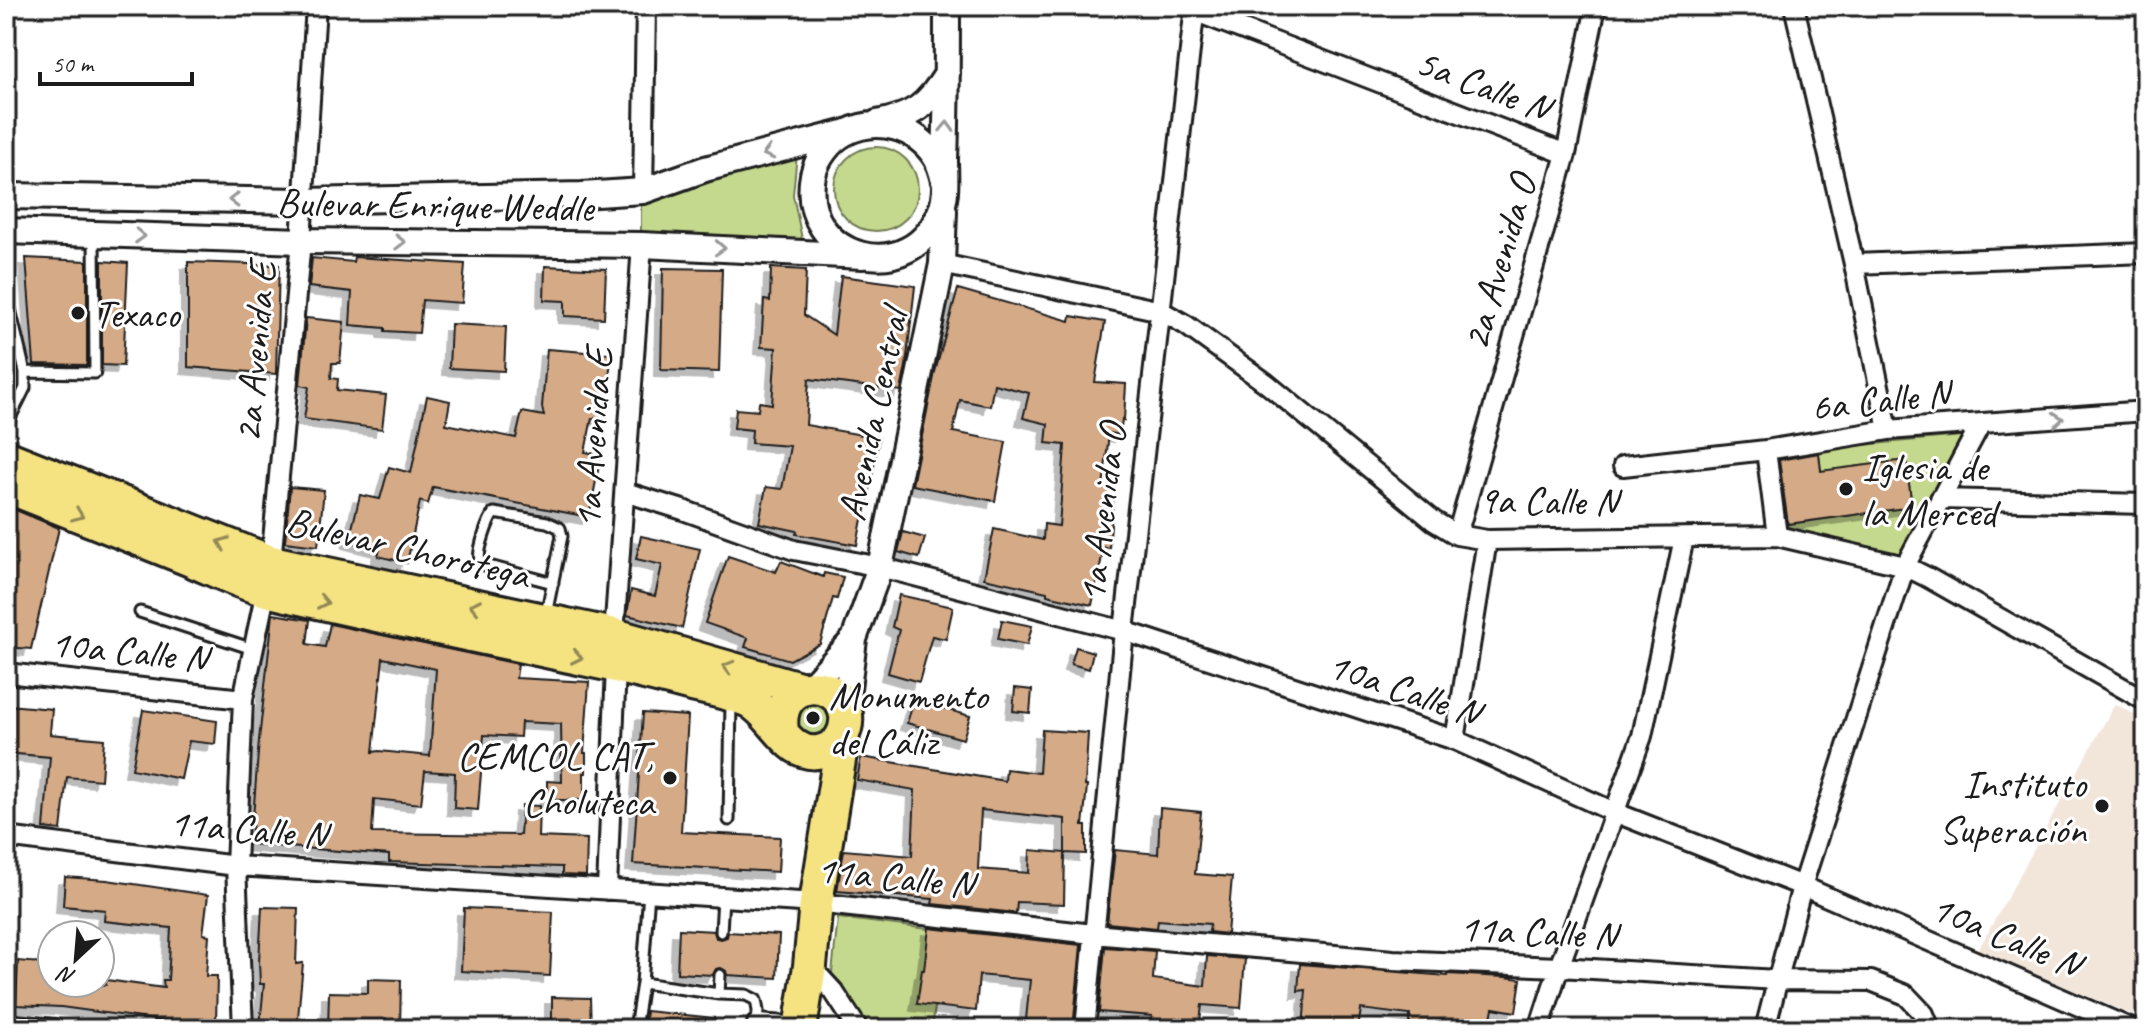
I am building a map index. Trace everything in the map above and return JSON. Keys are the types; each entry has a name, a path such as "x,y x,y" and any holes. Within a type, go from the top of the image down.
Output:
{"highway":[{"name":"Bulevar Chorotega","path":"6,457 268,576"},
{"name":"Bulevar Chorotega","path":"6,486 268,576 615,651 806,688"},
{"name":"Bulevar Chorotega","path":"393,603 545,621 749,701 766,713 793,741"},
{"path":"801,1028 818,889 844,724 841,702 832,693 822,688 806,688 786,701 781,710 793,741 814,772 822,800 818,889"},
{"path":"793,741 816,753 827,750 836,744 844,724"}],"street":[{"name":"2a Avenida E","path":"243,1029 236,866 243,699 268,576 301,241 316,6"},
{"path":"643,191 646,6"},
{"name":"Avenida Central","path":"844,724 854,639 880,567 942,264 947,6"},
{"name":"2a Avenida O","path":"1457,535 1566,154 1596,6"},
{"path":"1794,6 1854,264 1888,430"},
{"name":"5a Calle N","path":"1195,8 1566,154"},
{"name":"1a Avenida O","path":"1085,1029 1124,631 1195,8"},
{"name":"Bulevar Enrique Weddle","path":"6,196 304,201 643,191 705,169 914,113 925,105 947,74"},
{"path":"886,125 906,131 924,143 937,160 944,191 937,222 924,239 906,251 874,256 842,247 825,232 814,212 811,190 815,168 826,148 854,129 886,125"},
{"name":"Bulevar Enrique Weddle","path":"6,231 301,241 642,245 874,256 942,264"},
{"name":"1a Avenida E","path":"607,890 615,651 642,245"},
{"path":"1854,264 2146,253"},
{"name":"9a Calle N","path":"942,264 1161,311 1186,325 1266,383 1434,521 1457,535 1487,540 1777,536 1905,566 2146,701"},
{"name":"6a Calle N","path":"1623,466 1766,450 1888,430 2146,411"},
{"path":"1765,1029 1802,886 1905,566 1980,425"},
{"path":"1766,450 1777,536"},
{"name":"10a Calle N","path":"625,492 794,550 880,567 1124,631 1455,740 1614,812 1802,886 2132,1029"},
{"path":"1940,499 2146,504"},
{"path":"1539,1029 1642,736 1684,538"},
{"path":"1455,740 1487,540"},
{"name":"Avenida Central","path":"806,688 854,639"},
{"name":"10a Calle N","path":"6,673 243,699"},
{"name":"11a Calle N","path":"6,837 236,866 607,890 723,897 818,889 1093,934 1393,960 1777,980 1871,981 1906,995 1924,1014 1930,1029"},
{"path":"810,966 834,992 858,1029"},
{"path":"6,1024 54,1029"},
{"path":"757,1027 801,1028"}],"lane":[{"path":"25,372 95,373 94,234"},
{"path":"6,292 25,372 25,388 6,426"},
{"path":"545,621 553,583 562,536 560,528 547,522 494,513 486,528 480,561 553,583"},
{"path":"140,612 253,649"},
{"path":"729,820 730,694"},
{"path":"635,1029 649,892"},
{"path":"721,932 723,897"},
{"path":"719,994 720,975"},
{"path":"642,983 746,995 756,1000 757,1027"}],"shaded area":[{"name":"Instituto Superación","path":"2115,704 2146,721 2146,890 2140,902 2146,905 2146,1008 2140,1018 1978,950"}],"green space":[{"path":"868,147 884,147 900,154 911,165 918,189 915,205 906,219 884,231 868,231 852,224 841,213 834,197 834,181 841,165 852,154"},
{"path":"797,154 793,195 802,239 641,234 641,200"},
{"path":"1962,436 1904,555 1787,529 1786,524 1912,507 1906,460 1821,471 1818,449"},
{"path":"828,698 833,735 802,742 792,705"},
{"path":"838,918 945,931 932,1029 870,1029 841,984 831,982"}],"building":[{"path":"354,257 465,264 462,303 422,300 419,333 350,325 352,292 309,287 312,258 353,262"},
{"path":"26,258 87,261 87,365 34,364"},
{"path":"102,261 128,263 123,366 102,365"},
{"path":"188,262 279,265 276,374 188,367"},
{"path":"545,266 606,269 604,318 565,316 565,301 544,300"},
{"path":"663,268 722,269 719,372 661,370"},
{"path":"771,268 806,270 804,315 834,335 841,276 915,286 901,391 809,379 806,425 879,438 857,545 796,534 797,531 759,523 766,487 782,489 790,446 751,443 752,430 734,428 736,409 758,411 759,402 772,404 776,348 761,347 764,300 770,301"},
{"path":"958,289 1070,321 1071,316 1105,322 1095,382 1126,384 1120,435 1109,433 1103,488 1114,489 1109,548 1104,547 1092,605 984,578 994,529 1043,540 1044,524 1059,526 1065,445 1046,443 1048,424 1023,418 1029,393 994,384 990,406 960,400 953,432 1006,442 995,501 912,485 935,372"},
{"path":"306,318 344,322 340,363 332,363 331,378 338,379 337,390 386,395 382,429 304,419 309,387 300,385"},
{"path":"451,324 506,327 504,371 449,368"},
{"path":"547,349 611,354 608,396 601,395 600,419 592,418 585,452 601,455 589,517 433,487 428,504 420,501 407,563 378,556 380,549 349,541 360,495 380,499 389,467 411,473 427,396 450,401 446,424 516,438 522,412 544,416 542,407"},
{"name":"Iglesia de la Merced","path":"1819,453 1821,471 1906,460 1912,507 1788,524 1779,460"},
{"path":"290,487 324,490 318,546 285,542"},
{"path":"6,506 59,528 31,649 6,647"},
{"path":"903,532 925,538 919,558 898,552"},
{"path":"641,536 700,549 682,628 627,615 631,590 655,596 662,565 636,559"},
{"path":"728,556 776,572 781,561 823,577 824,573 843,577 837,599 833,598 820,644 790,660 745,647 748,638 705,623"},
{"path":"899,595 953,607 946,639 932,636 919,682 888,673 899,630 892,627"},
{"path":"273,614 310,620 307,644 325,647 330,624 518,664 516,678 589,682 584,800 547,800 547,781 562,782 561,724 521,722 520,737 484,735 478,810 454,808 455,773 425,771 421,804 374,799 372,833 520,835 522,805 539,806 538,837 587,839 586,876 562,875 562,867 389,862 389,855 251,844","holes":["383,658 436,669 430,756 373,752"]},
{"path":"1002,620 1032,626 1027,645 998,639"},
{"path":"1076,647 1093,652 1089,669 1071,664"},
{"path":"1015,688 1032,690 1030,713 1013,711"},
{"path":"914,700 970,716 963,739 907,723"},
{"path":"8,705 52,709 50,734 104,739 101,780 67,777 61,830 44,828 50,757 6,753"},
{"path":"143,710 217,721 215,744 189,741 181,779 132,769"},
{"path":"643,713 688,716 681,832 780,837 778,872 633,864"},
{"path":"1042,730 1088,733 1083,826 1086,826 1086,854 1065,853 1064,904 1017,902 1016,913 932,904 933,899 837,891 844,850 912,856 915,790 857,780 861,757 1005,781 1006,769 1039,773","holes":["981,810 1065,819 1065,853 1030,850 1029,873 978,869"]},
{"path":"1160,808 1201,812 1195,874 1232,877 1227,934 1209,932 1210,924 1158,920 1157,928 1107,923 1115,850 1158,854"},
{"path":"65,877 208,895 203,934 209,935 206,976 217,976 216,1024 16,1005 18,961 36,963 36,999 116,999 116,981 164,988 163,980 168,980 171,928 116,922 116,919 104,919 105,910 63,906"},
{"path":"262,907 298,908 296,964 303,963 297,1029 260,1025 264,984 260,984 259,962"},
{"path":"464,908 553,912 550,976 461,971"},
{"path":"929,928 1081,945 1073,1029 1025,1029 1030,980 979,975 976,1011 917,1004"},
{"path":"679,929 714,931 716,938 721,939 727,937 728,932 779,935 777,978 727,975 721,968 716,969 713,975 677,973"},
{"path":"1105,947 1155,951 1153,979 1205,986 1207,956 1245,959 1241,1008 1202,1005 1199,1029 1150,1029 1152,1016 1099,1012"},
{"path":"1300,964 1521,979 1516,1012 1493,1008 1489,1029 1438,1021 1437,1027 1409,1023 1410,1015 1361,1009 1358,1029 1303,1029 1306,990 1298,991"},
{"path":"368,979 401,980 400,1029 328,1029 329,992 368,993"},
{"path":"552,997 590,998 591,1029 552,1029"},
{"path":"646,1011 714,1018 713,1029 644,1029"}],"place":[{"name":"Texaco","path":"78,313"},
{"name":"Iglesia de la Merced","path":"1846,489"},
{"name":"Monumento del Cáliz","path":"813,718"},
{"name":"CEMCOL CAT, Choluteca","path":"670,778"},
{"name":"Instituto Superación","path":"2102,806"}]}
